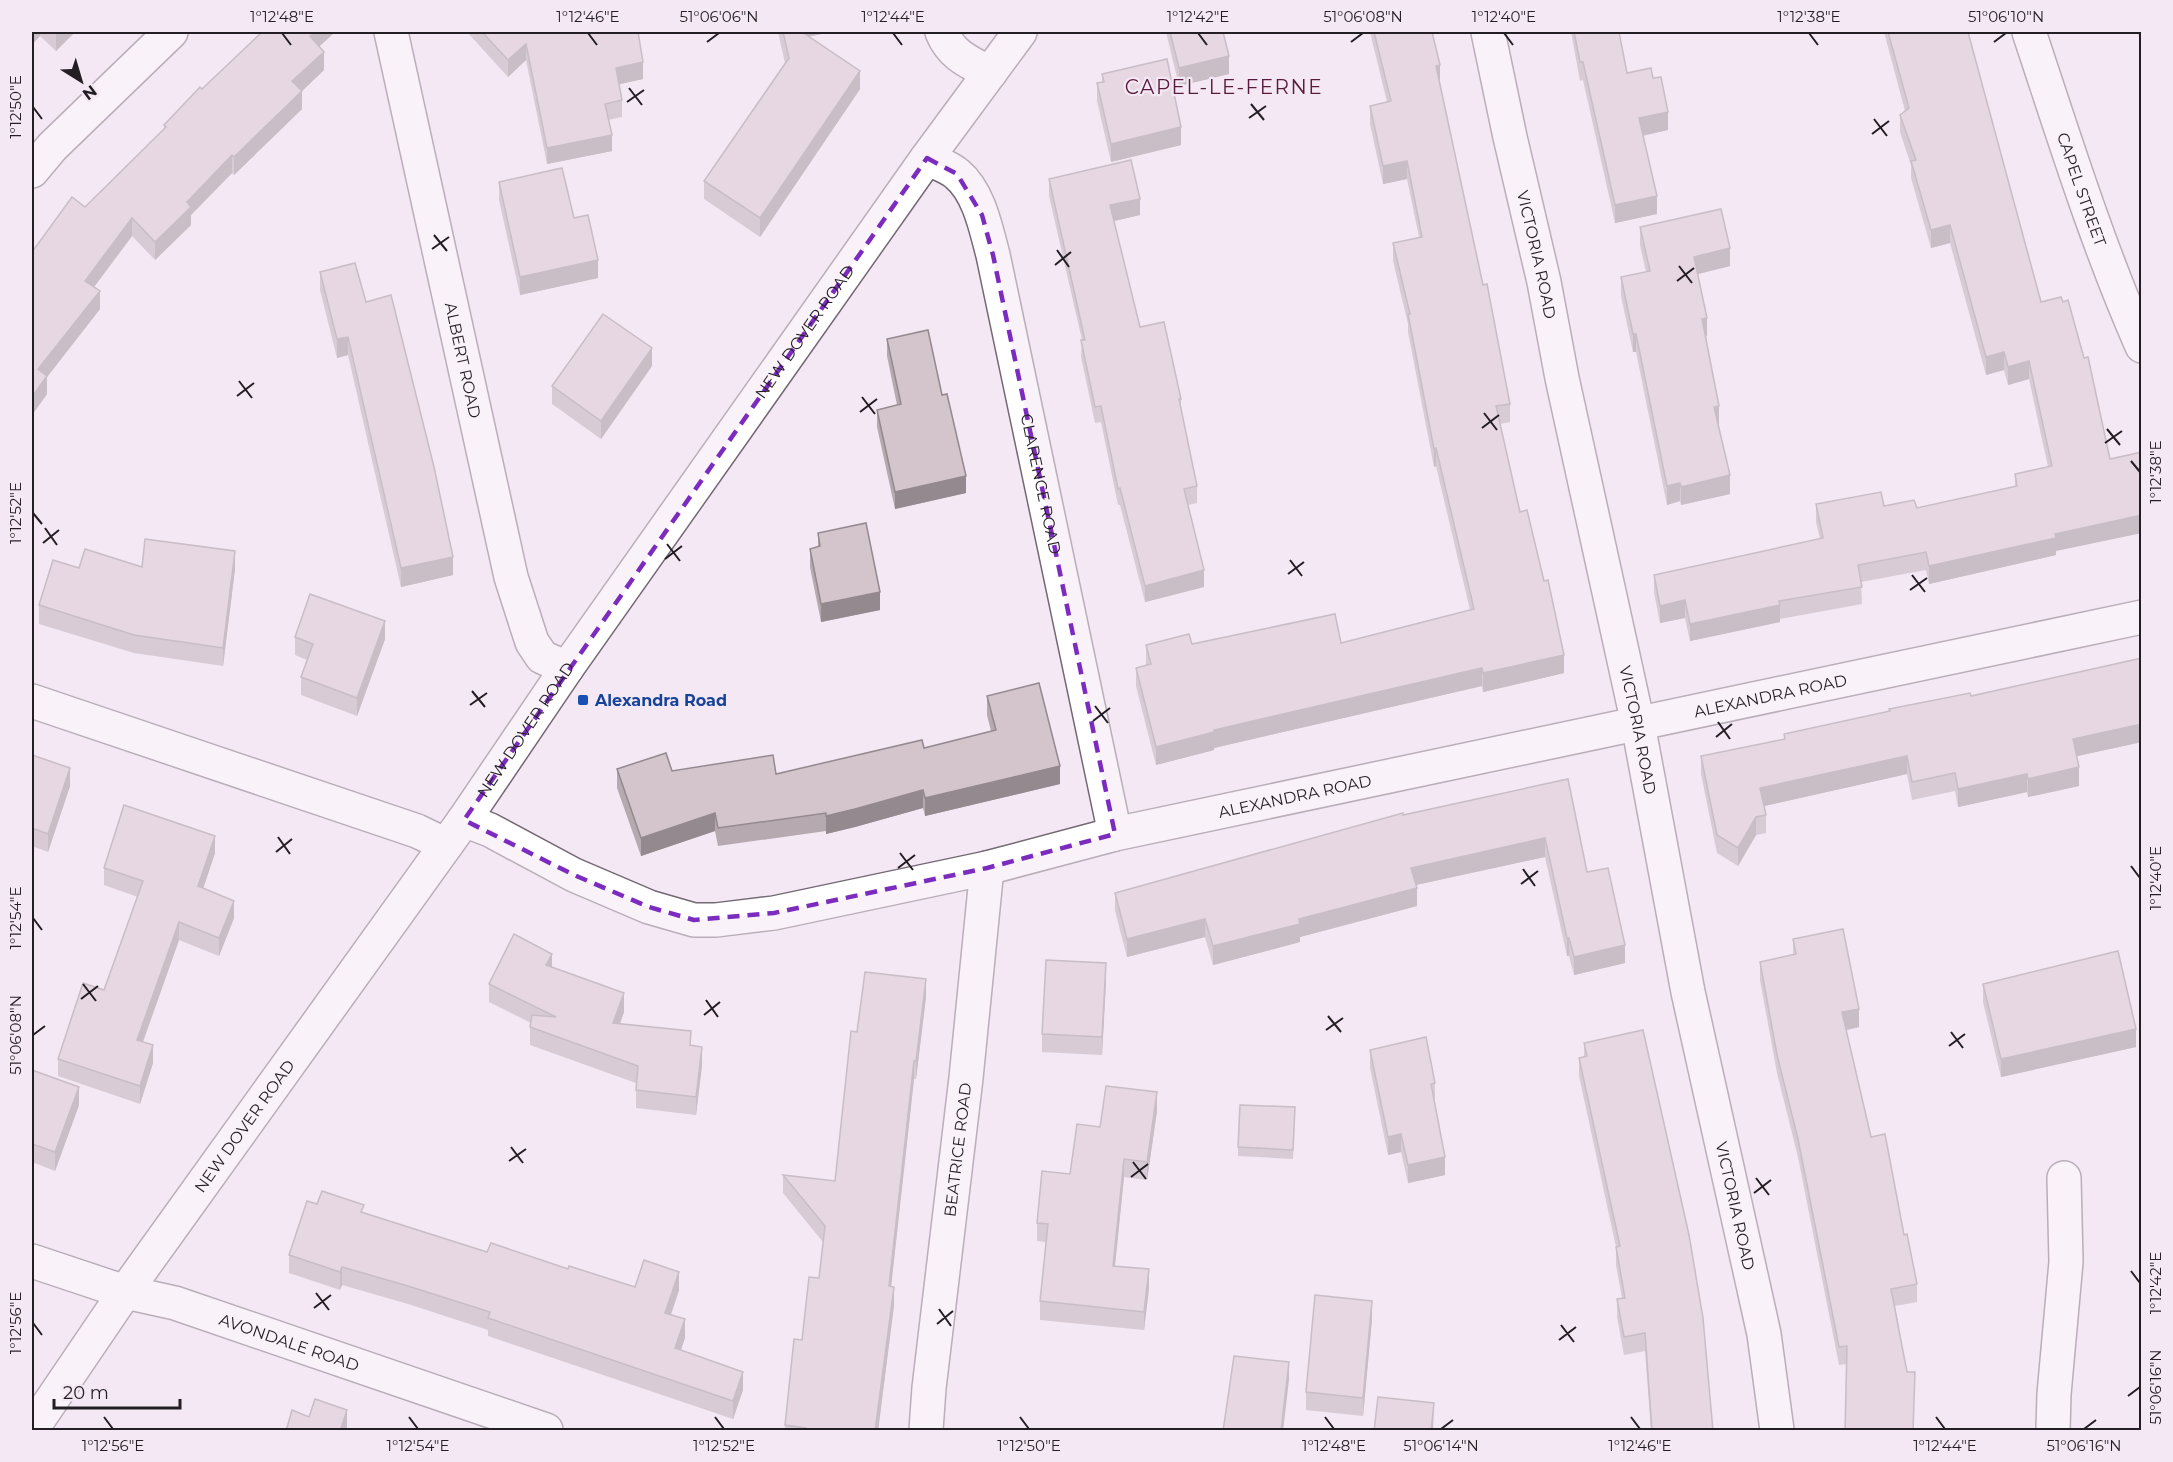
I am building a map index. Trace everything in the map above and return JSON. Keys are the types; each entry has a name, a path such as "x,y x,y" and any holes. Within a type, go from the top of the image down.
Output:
{"street":[{"path":"32,171 52,147 171,32"},
{"name":"ALBERT ROAD","path":"391,32 511,577 532,642 542,657 567,668"},
{"path":"942,32 948,46 955,54 990,74"},
{"name":"NEW DOVER ROAD","path":"32,1429 125,1293 455,832 567,668 927,158 1020,32"},
{"name":"VICTORIA ROAD","path":"1488,32 1638,724 1688,992 1764,1334 1777,1431"},
{"name":"CAPEL STREET","path":"2029,32 2071,158 2126,310 2142,346"},
{"name":"CLARENCE ROAD","path":"927,158 957,174 969,190 982,215 995,266 1115,834"},
{"name":"ALEXANDRA ROAD","path":"32,701 417,831 490,831 574,875 649,907 694,920 716,920 774,913 987,868 1115,834 2142,617"},
{"name":"BEATRICE ROAD","path":"926,1431 987,868"},
{"path":"2053,1431 2054,1394 2067,1262 2064,1178"},
{"name":"AVONDALE ROAD","path":"32,1261 125,1293 175,1303 546,1431"}],"highlighted area":[{"path":"927,158 957,174 982,215 993,255 1115,834 987,868 774,913 694,920 649,907 574,875 464,820"}],"building":[{"path":"262,32 315,32 310,36 324,52 292,81 302,91 234,157 232,155 187,202 191,207 155,242 132,218 85,281 100,291 38,369 47,376 32,397 32,252 72,197 85,207 166,127 164,125 200,87 202,89"},
{"path":"482,32 638,32 643,62 616,68 622,100 605,104 612,135 547,148 526,44 508,60"},
{"path":"783,32 802,32 860,71 760,218 704,181 789,58"},
{"path":"1170,32 1223,32 1229,56 1179,68"},
{"path":"1374,32 1432,32 1440,65 1436,66 1483,285 1487,284 1510,404 1496,406 1520,512 1527,510 1544,581 1548,580 1564,655 1483,673 1482,668 1214,730 1214,732 1156,747 1136,668 1151,664 1146,645 1189,634 1192,644 1335,614 1341,643 1474,609 1436,448 1434,449 1408,314 1410,314 1393,243 1422,237 1407,161 1383,166 1370,106 1391,101"},
{"path":"1574,32 1619,32 1627,73 1651,68 1653,78 1661,77 1668,112 1639,118 1657,196 1615,205 1583,62 1580,62"},
{"path":"1888,32 1968,32 2041,302 2061,297 2063,302 2068,300 2084,358 2088,357 2110,459 2142,452 2142,515 2055,534 2056,538 1929,566 1926,552 1858,565 1862,587 1779,601 1780,605 1690,624 1685,600 1660,606 1654,575 1823,538 1816,504 1881,492 1884,506 1914,500 1917,508 2017,486 2015,474 2052,466 2029,361 2008,367 2004,352 1986,357 1950,225 1931,230 1911,161 1916,160 1900,115 1909,108"},
{"path":"1167,59 1181,127 1111,144 1097,83 1104,82 1102,74"},
{"path":"1131,160 1140,199 1110,205 1140,327 1164,322 1197,486 1184,489 1204,570 1145,586 1120,488 1118,489 1101,406 1095,407 1081,340 1085,340 1049,179"},
{"path":"562,168 574,218 588,215 598,260 520,277 499,182"},
{"path":"1721,209 1730,248 1694,257 1707,318 1702,319 1719,406 1714,407 1730,475 1681,487 1680,483 1667,486 1636,334 1633,334 1621,277 1650,271 1640,227"},
{"path":"355,263 366,302 391,295 434,467 453,557 401,568 348,337 337,339 320,272"},
{"path":"603,314 652,348 601,421 552,386"},
{"path":"928,330 942,395 947,394 966,476 895,492 877,410 901,404 887,339"},
{"path":"866,523 880,592 821,604 810,549 820,546 818,533"},
{"path":"145,539 235,551 223,648 134,635 39,605 53,560 79,568 85,549 142,567"},
{"path":"310,594 385,621 357,698 301,677 313,644 295,637"},
{"path":"2142,658 2142,724 2073,739 2079,767 2028,779 2027,774 1958,789 1955,773 1912,782 1907,756 1760,788 1766,815 1756,817 1738,848 1717,835 1701,756 1785,739 1784,734 1890,711 1889,709 1970,693 1971,696"},
{"path":"1039,683 1060,766 925,798 923,790 826,816 826,813 718,828 715,813 641,838 617,769 666,753 672,771 773,755 776,774 922,740 924,748 996,730 987,696"},
{"path":"32,755 70,768 48,834 32,828"},
{"path":"1568,779 1587,872 1608,868 1625,945 1574,957 1569,938 1567,938 1545,838 1411,868 1417,888 1299,919 1300,924 1213,946 1205,919 1127,939 1115,893 1403,813 1403,815"},
{"path":"124,805 215,836 198,886 234,901 219,938 179,922 137,1040 153,1045 140,1086 58,1059 83,983 104,990 143,881 104,868"},
{"path":"1843,929 1859,1009 1842,1012 1871,1137 1885,1134 1904,1235 1907,1234 1917,1284 1891,1289 1907,1372 1915,1372 1913,1431 1845,1431 1847,1346 1839,1347 1798,1139 1777,1055 1760,962 1796,954 1793,939"},
{"path":"514,934 552,954 546,965 624,993 613,1023 691,1031 690,1045 702,1047 696,1097 636,1090 638,1066 530,1027 532,1015 556,1017 489,984"},
{"path":"2118,951 2136,1029 2001,1059 1983,984"},
{"path":"1046,960 1106,963 1102,1037 1042,1034"},
{"path":"865,972 926,979 916,1061 914,1061 889,1286 894,1287 875,1431 806,1430 806,1428 785,1425 794,1339 802,1340 809,1277 819,1278 825,1226 783,1175 835,1181 851,1031 857,1032"},
{"path":"1643,1030 1689,1235 1703,1318 1713,1431 1652,1431 1645,1333 1624,1337 1617,1299 1625,1298 1616,1247 1620,1246 1579,1058 1587,1056 1584,1043"},
{"path":"1426,1037 1435,1083 1431,1084 1445,1157 1408,1165 1401,1134 1388,1137 1370,1050"},
{"path":"32,1070 79,1087 55,1152 32,1144"},
{"path":"1106,1086 1157,1092 1147,1162 1124,1159 1113,1266 1149,1269 1144,1312 1040,1301 1048,1224 1037,1223 1042,1171 1070,1174 1077,1124 1100,1127"},
{"path":"1240,1105 1295,1107 1293,1150 1238,1147"},
{"path":"322,1191 364,1205 361,1212 487,1252 491,1243 568,1269 569,1266 635,1287 644,1260 679,1272 665,1313 685,1319 675,1348 743,1372 733,1401 488,1318 490,1312 342,1267 340,1272 289,1255 307,1201 317,1204"},
{"path":"1315,1295 1372,1301 1363,1398 1306,1392"},
{"path":"1234,1356 1289,1362 1281,1431 1223,1431"},
{"path":"1378,1397 1434,1403 1431,1431 1374,1431"},
{"path":"315,1399 347,1410 340,1431 286,1431 292,1410 309,1417"}],"place":[{"name":"Alexandra Road","path":"583,700"}],"district":[{"name":"CAPEL-LE-FERNE","path":"1224,87"}]}
